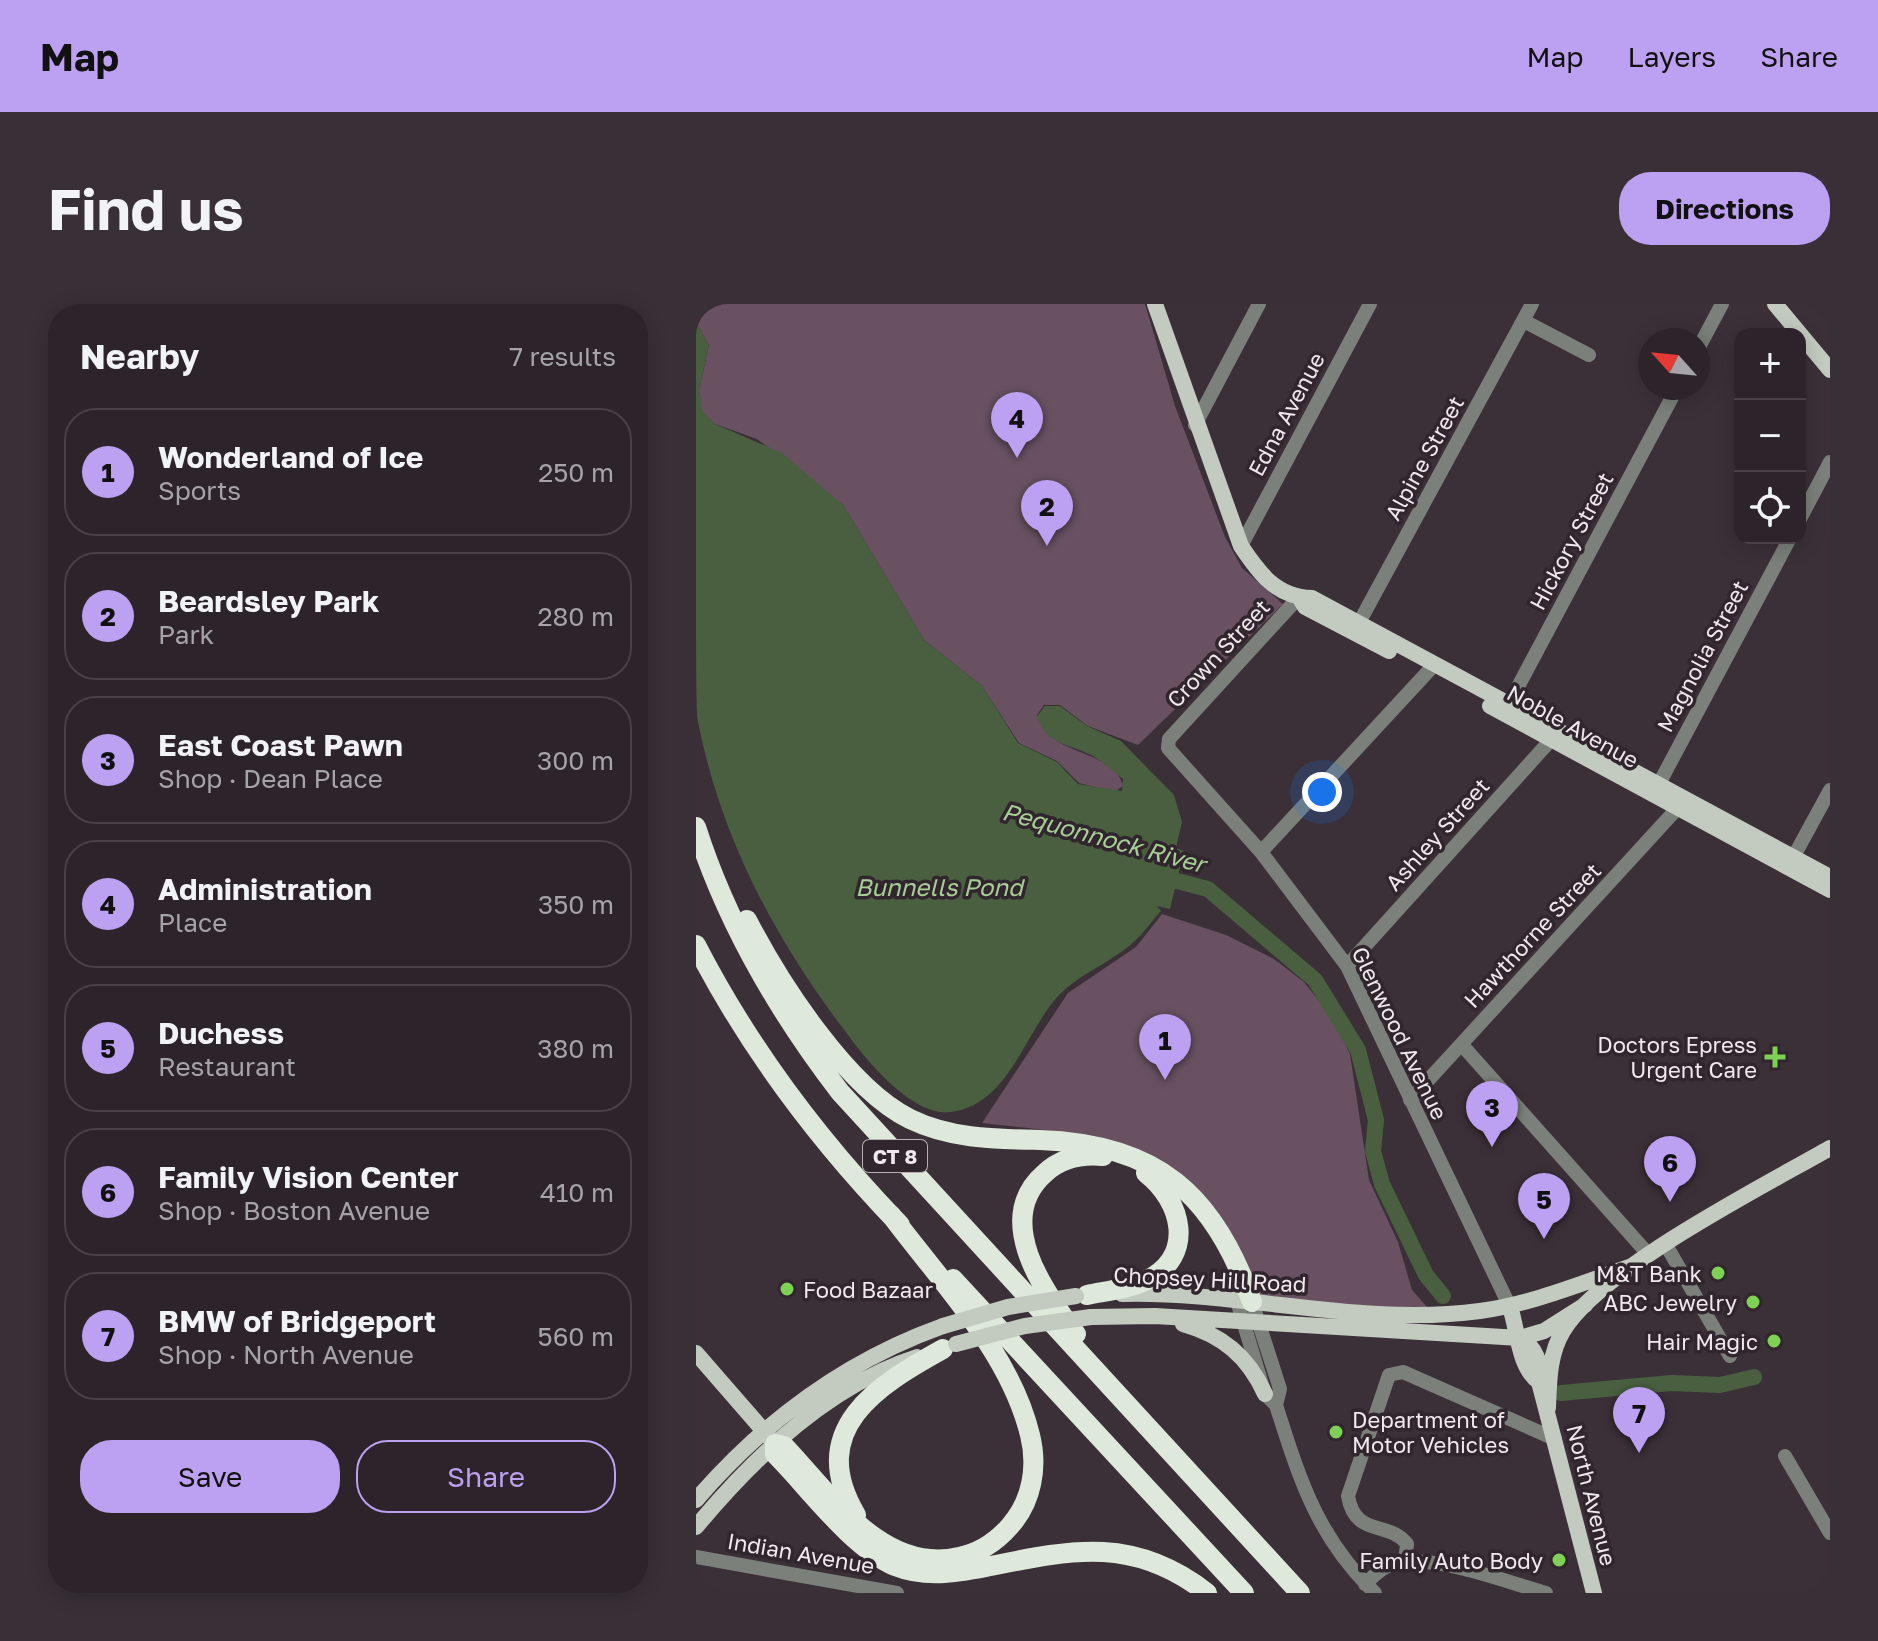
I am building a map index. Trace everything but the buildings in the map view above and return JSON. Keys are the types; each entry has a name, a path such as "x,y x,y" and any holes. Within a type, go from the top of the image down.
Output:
{"highway":[{"path":"696,812 734,896 772,964 839,1057 874,1096 910,1119 950,1133 1094,1144 1151,1164 1190,1193 1213,1218 1231,1247 1244,1302"},
{"name":"CT 8","path":"696,827 724,901 752,959 821,1068 906,1167 1300,1593"},
{"name":"CT 8","path":"696,945 724,998 773,1075 828,1146 1244,1593"},
{"path":"1158,1442 1052,1300 1032,1263 1023,1226 1030,1190 1039,1177 1061,1162 1077,1156 1102,1156 1146,1173 1182,1202 1203,1225 1221,1252 1244,1302"},
{"path":"1082,1296 1149,1279 1165,1267 1175,1252 1180,1228 1175,1206 1146,1173"},
{"path":"770,1437 784,1446 850,1516 884,1544 911,1556 933,1560 962,1557 984,1548 1007,1529 1021,1511 1031,1484 1033,1461 1025,1418 1002,1368 891,1215"},
{"path":"884,1544 862,1524 847,1498 841,1469 846,1433 860,1406 876,1389 950,1347"},
{"path":"770,1437 775,1454 857,1539 876,1556 899,1567 925,1573 950,1573 1058,1552 1097,1550 1153,1561 1207,1593"}],"main road":[{"name":"Noble Avenue","path":"1155,304 1195,425 1241,546 1263,579 1299,597 1305,607 1356,628 1791,862 1830,877"},
{"path":"1775,304 1830,370"},
{"name":"Noble Avenue","path":"1791,862 1830,890"},
{"path":"1548,1408 1556,1345 1569,1321 1585,1305 1649,1255 1830,1148"},
{"name":"Chopsey Hill Road","path":"696,1500 847,1371 943,1326 1008,1307 1082,1296 1146,1294 1401,1314 1476,1312 1510,1307 1632,1266"},
{"name":"Chopsey Hill Road","path":"696,1527 770,1437 893,1366 1025,1326 1091,1317 1155,1316 1520,1338 1544,1331 1585,1305"},
{"name":"Glenwood Avenue","path":"1510,1307 1520,1338 1521,1353 1529,1372 1539,1382 1548,1408"},
{"path":"1155,1316 1201,1329 1226,1342 1247,1363 1270,1399"},
{"path":"696,1353 770,1437"},
{"name":"North Avenue","path":"1548,1408 1594,1593"}],"street":[{"path":"1195,425 1259,304"},
{"name":"Edna Avenue","path":"1241,546 1370,304"},
{"name":"Alpine Street","path":"1356,628 1532,304"},
{"path":"1709,328 1722,304"},
{"path":"1524,321 1589,355"},
{"name":"Hickory Street","path":"1507,709 1671,400"},
{"path":"1806,508 1830,462"},
{"name":"Magnolia Street","path":"1656,790 1787,544"},
{"name":"Crown Street","path":"1169,739 1299,597"},
{"path":"1261,852 1432,668"},
{"name":"Ashley Street","path":"1347,966 1555,736"},
{"name":"Glenwood Avenue","path":"1169,739 1168,748 1261,852 1347,966 1510,1307"},
{"path":"1791,862 1830,790"},
{"name":"Hawthorne Street","path":"1410,1100 1682,804"},
{"path":"1462,1045 1649,1255"},
{"path":"1666,1245 1730,1356"},
{"path":"1244,1302 1270,1399 1302,1484 1321,1527 1370,1588 1385,1568 1405,1562 1438,1565 1546,1593"},
{"path":"1405,1562 1407,1544 1402,1538 1364,1524 1352,1510 1348,1496 1389,1375 1397,1372 1407,1374 1555,1439"},
{"path":"1785,1456 1830,1533"},
{"name":"Indian Avenue","path":"696,1557 897,1593"}],"shaded area":[{"path":"696,304 1145,304 1175,406 1225,537 1242,568 1283,604 1138,745 1088,726 1060,705 1044,705 1037,715 1044,729 1054,739 1107,765 1117,774 1123,786 1114,792 1079,783 1057,761 1019,743 982,686 924,640 843,505 757,439 715,424 702,412 699,390 709,345 696,323"},
{"path":"1162,914 1226,935 1274,959 1304,982 1332,1017 1350,1054 1369,1180 1398,1242 1412,1290 1428,1308 1244,1302 1207,1219 1124,1144 1071,1133 982,1123 1068,993 1136,947"}],"water":[{"name":"Bunnells Pond","path":"696,323 709,345 699,390 703,412 715,424 782,453 843,505 924,640 982,686 1018,743 1057,762 1078,784 1122,791 1123,779 1103,763 1046,733 1037,716 1045,706 1060,706 1087,726 1121,741 1174,795 1182,822 1176,848 1184,851 1170,909 1157,906 1161,911 1133,943 1059,995 1002,1081 988,1096 971,1106 951,1112 922,1106 893,1086 867,1059 821,999 774,924 735,844 720,803 697,716"}],"waterway":[{"name":"Pequonnock River","path":"1177,881 1208,889 1315,980 1358,1050 1376,1120 1373,1151 1382,1184 1426,1275 1443,1296"},
{"name":"Pequonnock River","path":"1561,1393 1672,1383 1720,1385 1754,1377"}],"place":[{"name":"Administration","path":"1017,458"},
{"name":"Beardsley Park","path":"1047,546"},
{"name":"Doctors Epress Urgent Care","path":"1775,1057"},
{"name":"Wonderland of Ice","path":"1165,1080"},
{"name":"East Coast Pawn","path":"1492,1147"},
{"name":"Family Vision Center","path":"1670,1202"},
{"name":"Duchess","path":"1544,1239"},
{"name":"M&T Bank","path":"1718,1273"},
{"name":"Food Bazaar","path":"787,1289"},
{"name":"ABC Jewelry","path":"1753,1302"},
{"name":"Hair Magic","path":"1774,1341"},
{"name":"Department of Motor Vehicles","path":"1336,1432"},
{"name":"BMW of Bridgeport","path":"1639,1453"},
{"name":"Family Auto Body","path":"1559,1560"}]}
